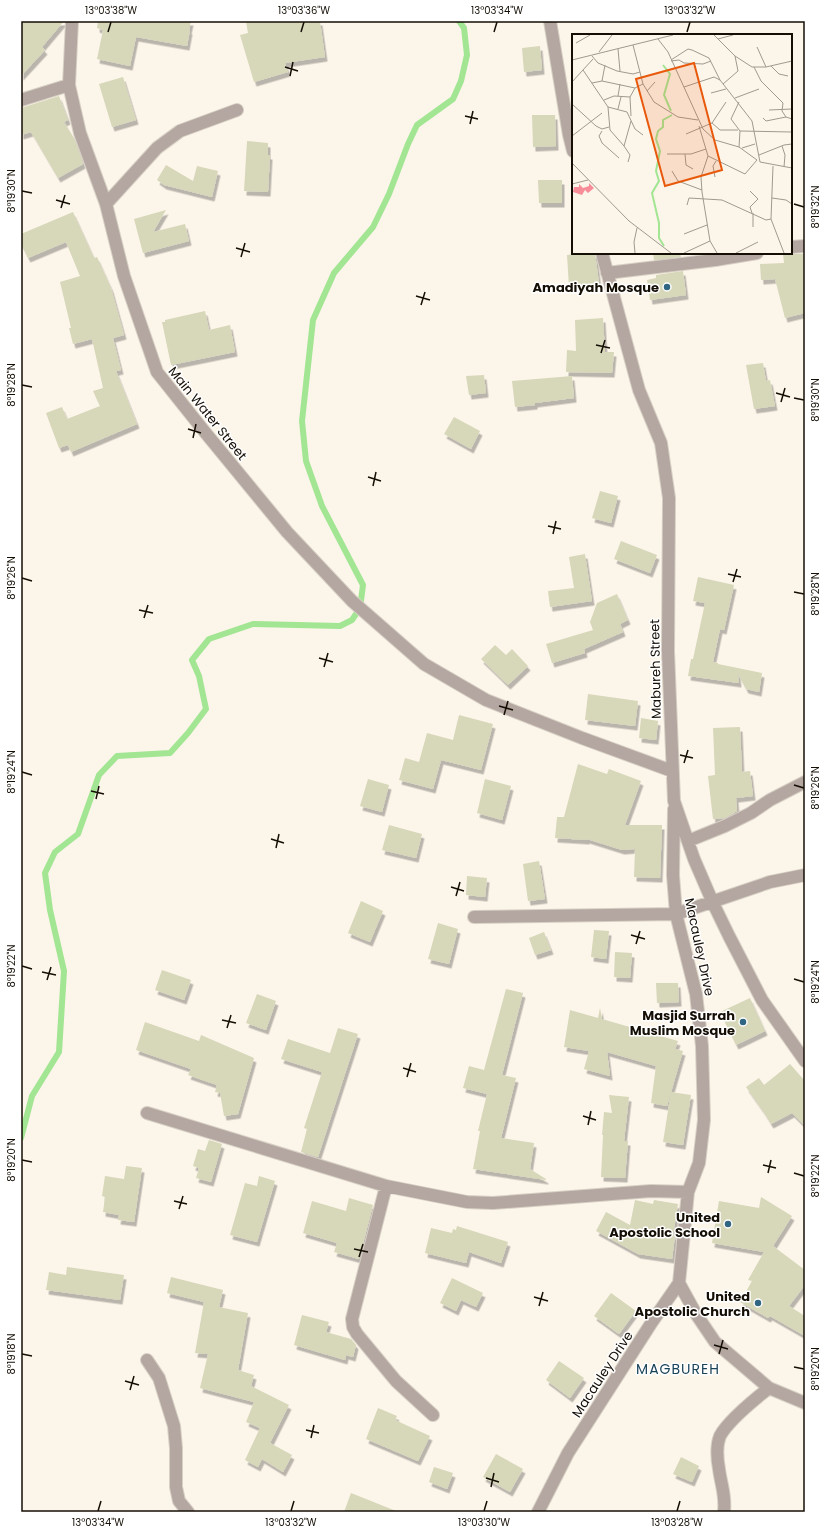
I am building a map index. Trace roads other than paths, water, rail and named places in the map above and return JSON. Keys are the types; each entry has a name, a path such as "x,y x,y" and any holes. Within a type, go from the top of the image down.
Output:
{"street":[{"name":"Main Water Street","path":"72,21 69,85 80,133 106,204 124,276 157,372 287,532 352,601 424,664 486,700 672,772"},
{"path":"550,21 572,147"},
{"path":"21,100 69,85"},
{"path":"106,204 157,148 180,131 237,110"},
{"path":"792,246 805,246"},
{"name":"Mabureh Street","path":"602,254 639,390 661,443 669,498 668,651 674,800 694,859 712,903 762,1000 805,1061"},
{"path":"607,273 715,260 751,254"},
{"path":"688,840 731,823 805,782"},
{"name":"Macauley Drive","path":"538,1512 568,1452 679,1283 688,1192 699,1163 704,1120 702,1046 696,994 676,914 673,875 674,800"},
{"path":"474,917 676,914 770,882 805,875"},
{"path":"147,1113 386,1186 466,1202 493,1203 651,1191 688,1192"},
{"path":"386,1186 352,1319 353,1327 357,1334 396,1381 433,1415"},
{"path":"679,1283 696,1314 715,1342 768,1388 805,1403"},
{"path":"147,1360 159,1378 174,1426 176,1448 176,1487 179,1501 188,1512"},
{"path":"724,1512 725,1500 718,1469 716,1451 721,1435 735,1417 768,1388"}],"waterway":[{"path":"21,1138 32,1096 59,1052 64,971 50,910 45,873 55,852 78,834 99,775 117,756 170,753 188,733 206,709 199,676 192,660 209,639 253,624 340,626 352,620 360,608 363,585 322,506 306,461 302,421 313,320 334,273 373,227 389,194 417,125 453,99 461,81 467,55 464,28 459,21"}],"place":[{"name":"Amadiyah Mosque","path":"667,287"},
{"name":"Masjid Surrah Muslim Mosque","path":"743,1022"},
{"name":"United Apostolic School","path":"728,1224"},
{"name":"United Apostolic Church","path":"758,1303"}],"district":[{"name":"MAGBUREH","path":"678,1369"}]}
